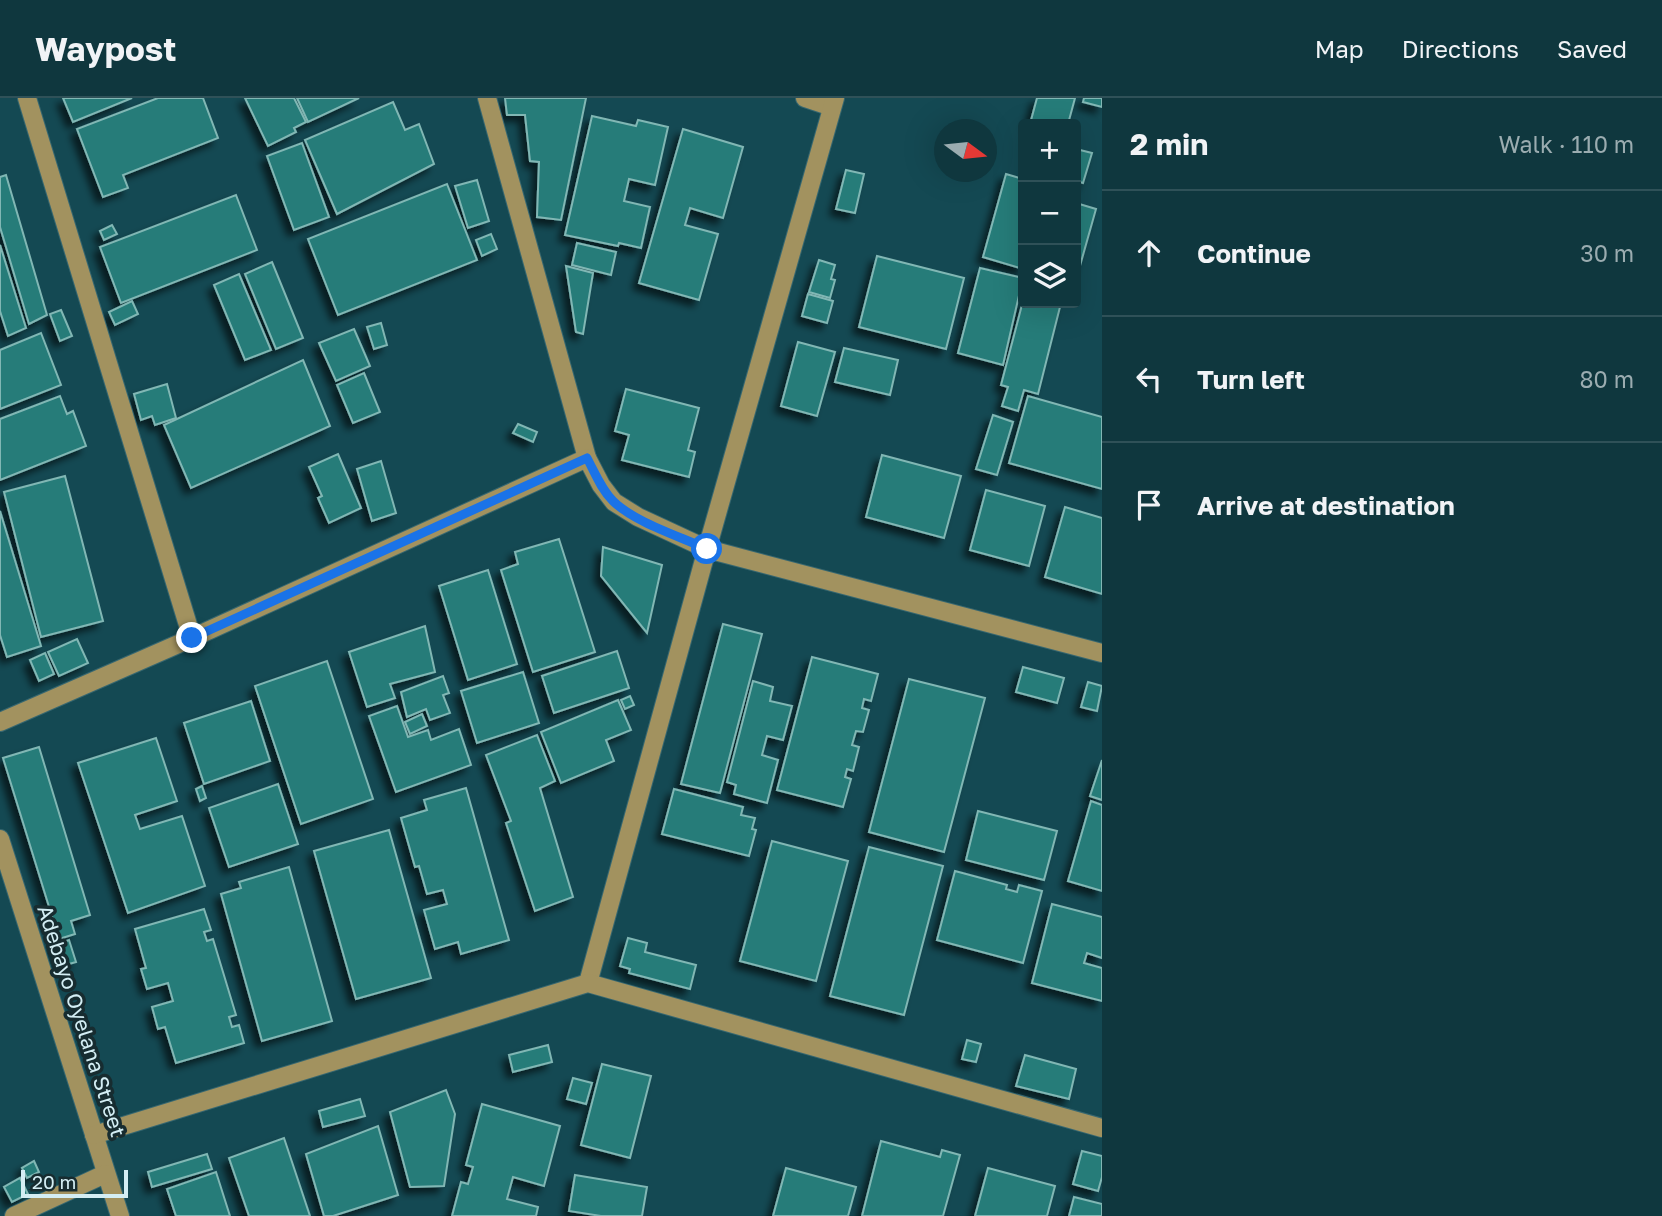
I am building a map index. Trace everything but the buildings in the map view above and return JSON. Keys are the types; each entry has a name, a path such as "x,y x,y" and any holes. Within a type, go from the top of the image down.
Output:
{"street":[{"path":"27,98 192,638"},
{"path":"487,98 587,458 601,485 614,502 638,517 707,549 1102,653"},
{"path":"588,983 833,102 805,98"},
{"path":"0,722 192,638 587,458"},
{"name":"Adebayo Oyelana Street","path":"0,839 120,1216"},
{"path":"94,1135 588,983 1102,1128"},
{"path":"14,1216 105,1174"}],"route":[{"path":"192,638 587,458 601,485 614,502 638,517 707,549"}]}
